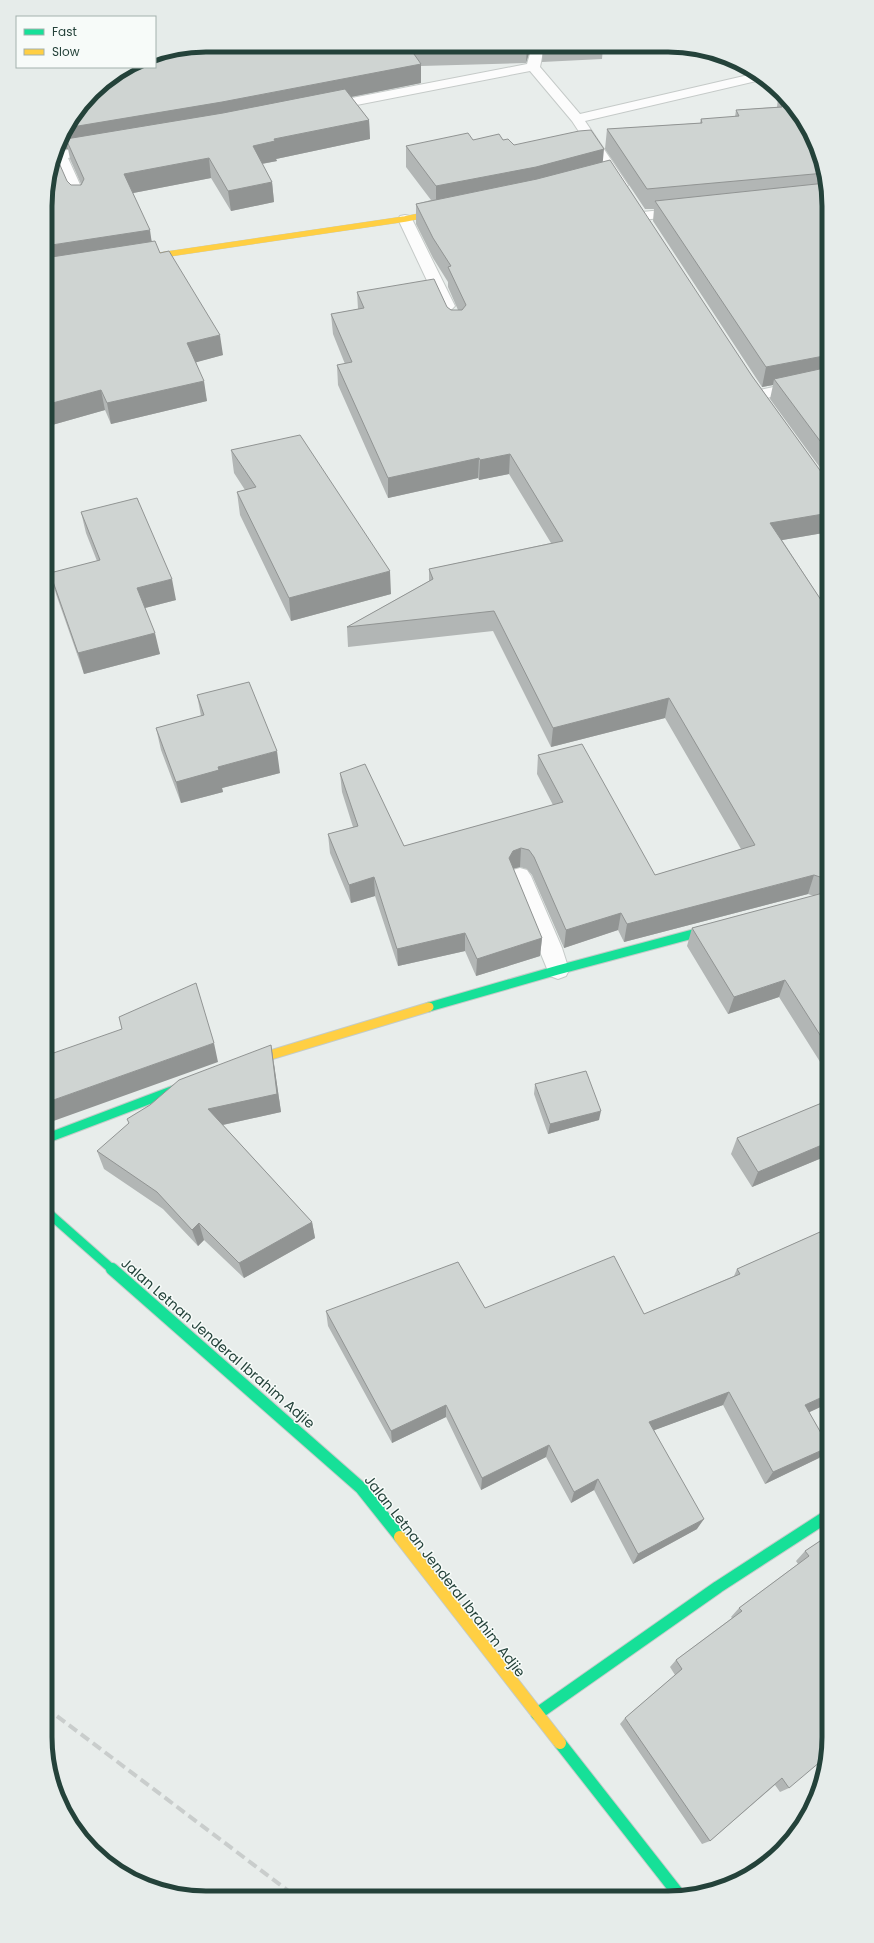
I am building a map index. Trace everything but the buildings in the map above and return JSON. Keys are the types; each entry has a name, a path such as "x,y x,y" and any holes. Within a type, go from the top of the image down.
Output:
{"main road":[{"path":"131,260 405,219 451,210"},
{"path":"234,1067 273,1053 558,970 725,926"},
{"path":"52,1136 198,1081"},
{"name":"Jalan Letnan Jenderal Ibrahim Adjie","path":"52,1216 361,1488 676,1891"},
{"path":"537,1714 770,1550 822,1519"}],"street":[{"path":"532,67 538,52"},
{"path":"317,109 532,67"},
{"path":"532,67 577,119 609,174 635,206 650,229"},
{"path":"577,119 754,78"},
{"path":"61,155 115,146"},
{"path":"59,158 80,200"},
{"path":"635,206 696,210"},
{"path":"405,219 452,319"},
{"path":"757,395 814,383"},
{"path":"520,876 551,948 558,970"}],"railway":[{"path":"52,1712 288,1891"}],"traffic: fast":[{"path":"429,1007 558,970 719,927"},
{"path":"52,1136 190,1084"},
{"path":"52,1216 361,1488 400,1537"},
{"path":"537,1714 718,1587 822,1520"},
{"path":"560,1743 676,1891"}],"traffic: slow":[{"path":"141,258 405,219 445,211"},
{"path":"244,1063 429,1007"},
{"path":"400,1537 560,1743"}]}
